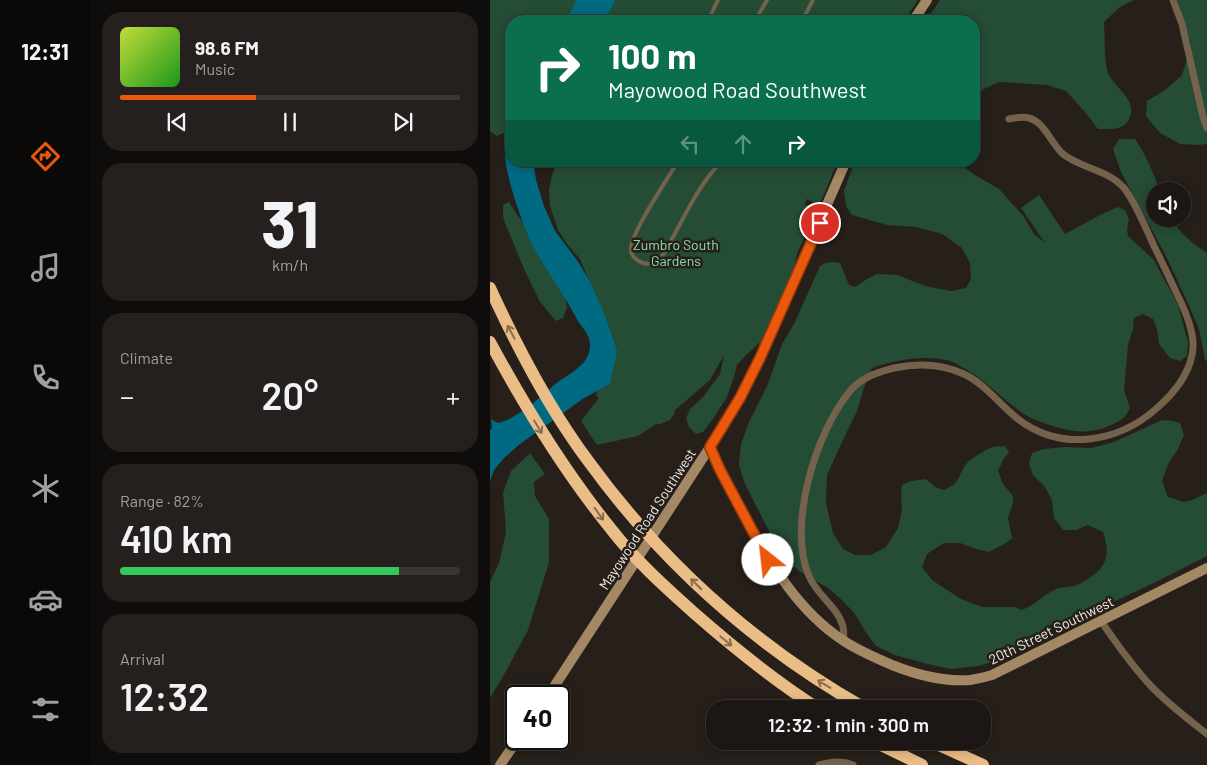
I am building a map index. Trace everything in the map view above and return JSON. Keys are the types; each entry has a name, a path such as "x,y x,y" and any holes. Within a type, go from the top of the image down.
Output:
{"highway":[{"path":"490,288 533,374 556,413 588,462 629,513 670,559 741,624 817,680 851,700"},
{"path":"490,342 513,385 545,437 570,475 611,530 653,577 726,641 763,671 806,700"},
{"path":"891,750 922,765"},
{"path":"950,750 983,765"}],"street":[{"path":"917,15 927,0"},
{"path":"1173,0 1182,24 1207,128"},
{"path":"843,640 842,622 808,576 803,556 802,513 809,479 820,442 838,408 859,382 878,372 915,365 952,369 977,382 1018,419 1034,430 1054,438 1074,440 1096,439 1118,433 1156,410 1173,392 1186,373 1193,353 1192,330 1184,310 1136,208 1125,189 1113,178 1060,152 1041,126 1031,118 1009,119"},
{"name":"Mayowood Road Southwest","path":"555,685 740,398 760,358 843,167"},
{"name":"20th Street Southwest","path":"710,447 758,542 787,588 803,605 822,624 843,640 881,660 928,677 971,680 992,675 1207,568"},
{"path":"1101,621 1118,646 1152,688 1207,734"},
{"path":"500,765 510,750"},
{"path":"819,765 832,761 853,765"}],"lane":[{"path":"711,15 718,0"},
{"path":"758,15 767,0"},
{"path":"805,15 813,0"},
{"path":"674,167 645,216 632,243 632,254 640,262 650,264 655,263 661,258 686,212 707,178 717,167"}],"green space":[{"path":"490,0 582,0 573,15 505,15 505,132 497,136 490,131"},
{"path":"610,0 918,0 908,15 603,15"},
{"path":"940,0 1134,0 1120,7 1104,22 1105,55 1108,73 1131,106 1129,119 1120,127 1098,129 1066,91 1047,85 999,82 980,92 980,15 930,15"},
{"path":"1177,0 1207,0 1207,144 1180,144 1160,133 1146,116 1147,101 1165,90 1182,75 1191,46"},
{"path":"1119,139 1135,139 1143,151 1156,182 1146,182 1146,219 1121,172 1113,149"},
{"name":"Zumbro South Gardens","path":"555,167 835,167 819,206 807,199 804,204 813,209 813,218 797,254 794,270 764,339 737,365 727,397 703,432 696,434 689,427 686,418 690,409 703,397 720,374 724,355 710,380 674,411 675,413 670,420 656,424 638,436 597,445 581,421 599,398 596,395 600,382 592,288 580,259 558,230 550,206 549,190"},
{"path":"853,167 964,167 999,189 1024,217 1034,234 1045,243 1021,208 1039,195 1065,234 1118,207 1125,210 1129,219 1128,236 1154,260 1178,305 1188,342 1187,356 1180,361 1170,358 1159,344 1157,329 1153,319 1143,314 1134,318 1128,345 1124,390 1130,408 1125,416 1116,423 1099,430 1088,431 1059,428 1039,422 1021,412 976,376 951,361 921,358 872,368 857,411 827,475 826,503 833,533 843,549 855,555 871,555 886,547 898,528 902,509 902,485 911,481 926,479 935,487 944,490 955,483 966,464 990,448 1005,446 1009,452 998,471 1003,484 1013,496 1013,503 1008,518 1012,538 989,552 960,543 944,543 927,554 922,567 932,580 961,599 982,607 1014,607 1022,610 1054,590 1076,585 1088,579 1100,570 1107,553 1103,532 1088,525 1076,530 1063,530 1054,518 1052,500 1045,487 1033,475 1029,464 1032,453 1044,449 1066,447 1091,448 1114,442 1162,420 1180,423 1184,435 1178,449 1168,464 1162,481 1168,497 1184,502 1207,493 1207,556 1066,624 1053,624 1045,627 1037,635 1004,658 979,666 951,669 895,655 876,646 855,614 842,600 828,588 799,571 788,561 771,535 744,482 739,465 741,444 749,422 768,384 782,344 794,324 820,266 830,262 840,263 849,285 855,287 877,274 897,275 925,286 951,291 966,288 971,279 970,263 962,248 942,234 916,227 887,225 852,215 846,206 844,191"},
{"path":"509,202 532,233 563,289 567,308 563,318 556,321 540,302 524,269 503,216 503,205"},
{"path":"1150,227 1178,227 1187,238 1207,253 1207,362 1199,329 1167,258"},
{"path":"530,453 545,474 534,482 535,496 549,519 549,562 528,630 490,698 490,582 499,563 506,532 503,493 511,471"}],"water":[{"path":"576,0 615,0 608,15 568,15"},
{"path":"507,167 534,167 544,206 555,231 579,263 590,282 604,313 617,351 610,384 584,398 520,444 494,470 490,481 491,419 498,423 505,421 528,407 579,367 587,358 590,347 588,335 533,246 519,213"}],"route":[{"path":"768,560 720,470 710,447 740,398 760,358 820,223"}]}
